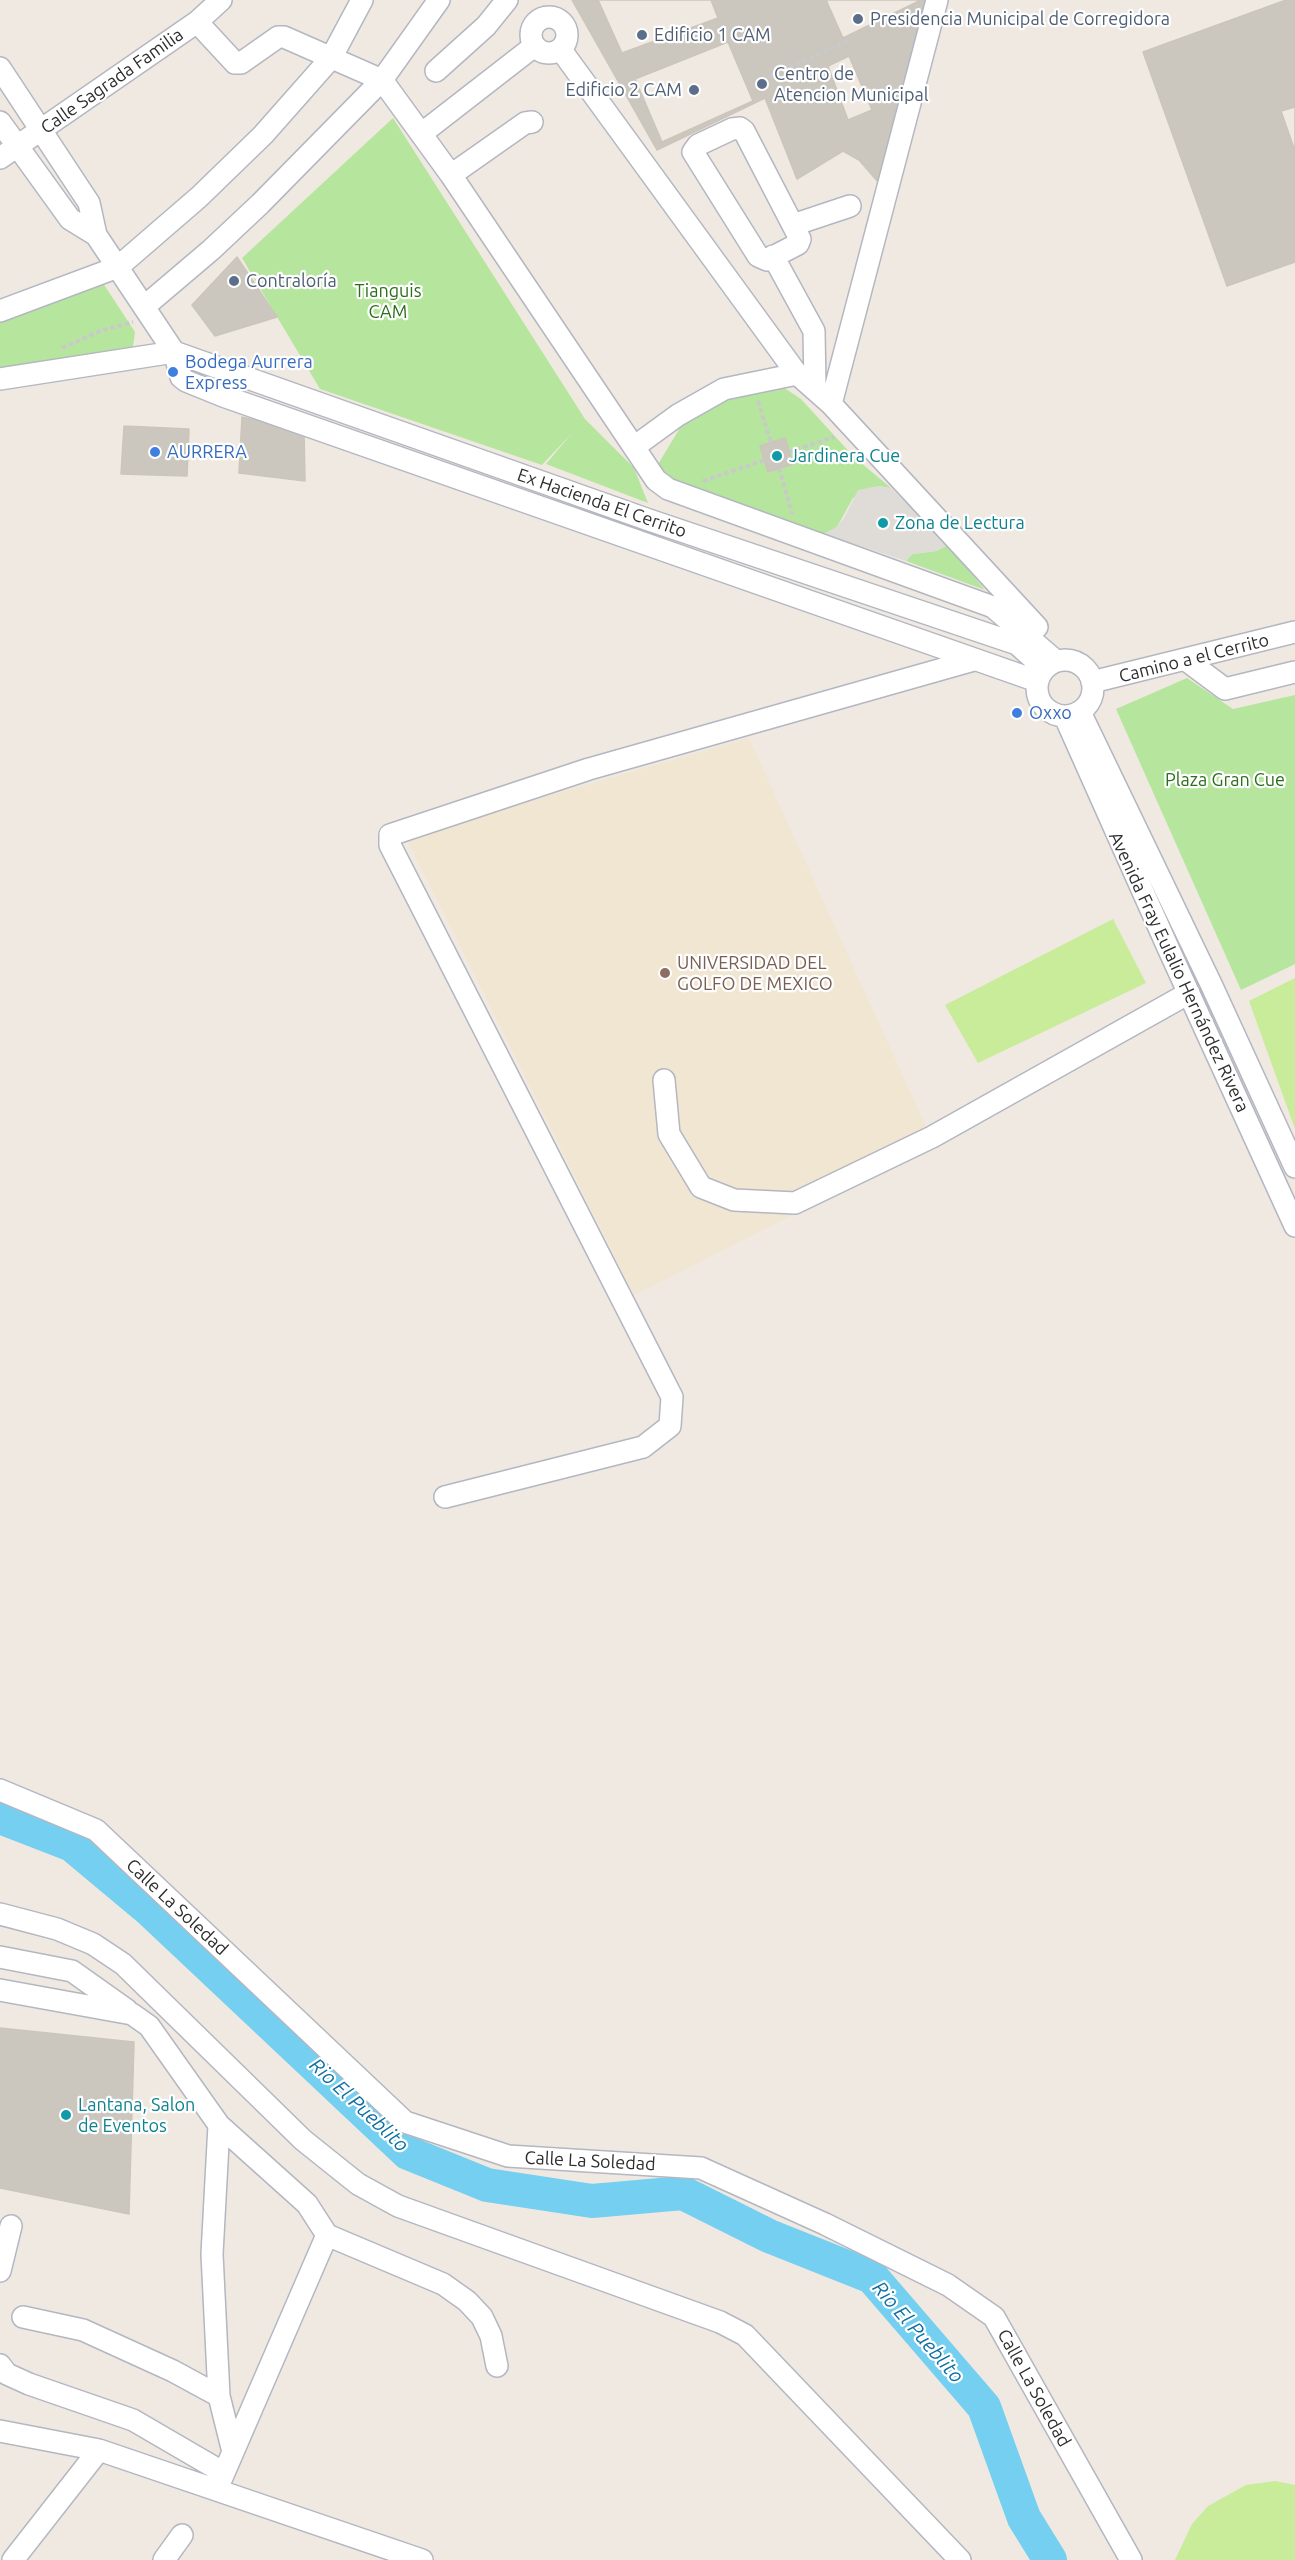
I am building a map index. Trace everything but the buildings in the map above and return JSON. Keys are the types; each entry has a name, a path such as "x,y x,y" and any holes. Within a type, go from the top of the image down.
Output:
{"street":[{"name":"Calle Sagrada Familia","path":"9,152 197,22 221,0"},
{"path":"0,310 118,267 199,197 263,135 332,58 362,0"},
{"path":"148,311 260,204 382,80 439,0"},
{"path":"436,71 486,26 507,0"},
{"path":"831,404 938,0"},
{"path":"548,8 564,23 568,37 561,50 546,54 533,47 529,33 548,8"},
{"path":"197,22 235,63 241,63 278,38 284,37 382,80 451,175 656,480 668,489 993,607 1046,665"},
{"path":"421,134 533,47"},
{"path":"561,50 797,374 815,387 831,404 1046,665"},
{"path":"0,68 89,203 96,235 174,352 181,377 223,396 974,660 1046,665 1079,663 1088,671 1092,682 1092,693 1088,704 1073,714 1054,715 1043,707 1037,695 1046,665"},
{"path":"0,122 9,152 70,219 96,235"},
{"path":"451,175 525,123 532,122"},
{"path":"740,128 744,131 800,242 773,256 767,260 758,256 697,161 693,150 732,129 740,128"},
{"path":"793,225 850,206"},
{"path":"773,256 814,331 815,387"},
{"path":"0,379 174,352"},
{"name":"Ex Hacienda El Cerrito","path":"174,352 660,524 1017,644 1046,665"},
{"path":"634,447 678,415 724,389 797,374"},
{"name":"Camino a el Cerrito","path":"1092,682 1295,632"},
{"path":"445,1497 643,1447 670,1426 672,1397 390,845 390,835 589,769 974,660"},
{"path":"1186,660 1225,689 1295,672"},
{"name":"Avenida Fray Eulalio Hernández Rivera","path":"1073,714 1189,993 1295,1226"},
{"name":"Avenida Fray Eulalio Hernández Rivera","path":"1073,714 1211,984 1295,1167"},
{"path":"664,1080 669,1134 701,1187 734,1200 795,1203 932,1137 1189,993"},
{"name":"Calle La Soledad","path":"0,1790 96,1830 405,2122 508,2156 701,2168 825,2224 948,2285 994,2317 1131,2560"},
{"path":"0,1914 57,1929 93,1944 123,1964 303,2140 358,2184 398,2206 720,2322 745,2335 960,2560"},
{"path":"0,1957 72,1971 149,2026 219,2125 307,2204 327,2235 443,2284 467,2301 487,2326 497,2366"},
{"path":"0,1990 132,2013"},
{"path":"219,2125 213,2254 219,2396 233,2452"},
{"path":"0,2271 11,2226"},
{"path":"220,2481 327,2235"},
{"path":"22,2318 83,2330 173,2371 219,2396"},
{"path":"0,2365 8,2374 29,2384 133,2420 220,2481"},
{"path":"0,2431 99,2450 220,2481 422,2560"},
{"path":"13,2560 99,2450"},
{"path":"164,2560 182,2535"}],"path":[{"path":"754,83 852,39"},
{"path":"56,350 148,311"},
{"path":"758,400 771,443"},
{"path":"789,452 835,436"},
{"path":"697,483 765,460"},
{"path":"779,468 794,523"}],"shaded area":[{"name":"Zona de Lectura","path":"878,486 891,488 948,545 936,551 912,554 906,561 824,534 837,527 844,518 858,490"},
{"name":"UNIVERSIDAD DEL GOLFO DE MEXICO","path":"749,738 934,1144 634,1295 406,837"}],"green space":[{"name":"Tianguis CAM","path":"393,118 585,419 634,468 648,503 546,464 572,433 542,465 320,389 242,258"},
{"path":"101,280 135,332 133,347 0,369 0,319"},
{"path":"783,387 801,399 854,457 891,488 878,486 853,498 837,527 824,534 666,480 657,466 689,413 720,396"},
{"path":"948,545 985,590 906,561 912,554 936,551"},
{"name":"Plaza Gran Cue","path":"1187,678 1233,709 1295,695 1295,964 1241,990 1116,709"},
{"path":"1113,919 1146,983 978,1063 945,1005"},
{"path":"1295,978 1295,1129 1249,1001"},
{"path":"1275,2481 1295,2485 1295,2560 1175,2560 1192,2524 1208,2506 1246,2485"}],"waterway":[{"name":"Rio El Pueblito","path":"0,1817 72,1845 151,1911 408,2153 487,2185 592,2201 683,2193 769,2236 872,2277 984,2407 1024,2518 1050,2560"}],"place":[{"name":"Presidencia Municipal de Corregidora","path":"858,19"},
{"name":"Edificio 1 CAM","path":"642,35"},
{"name":"Centro de Atencion Municipal","path":"762,84"},
{"name":"Edificio 2 CAM","path":"694,90"},
{"name":"Contraloría","path":"234,281"},
{"name":"Bodega Aurrera Express","path":"173,372"},
{"name":"AURRERA","path":"155,452"},
{"name":"Jardinera Cue","path":"777,456"},
{"name":"Zona de Lectura","path":"883,523"},
{"name":"Oxxo","path":"1017,713"},
{"name":"UNIVERSIDAD DEL GOLFO DE MEXICO","path":"665,973"},
{"name":"Lantana, Salon de Eventos","path":"66,2115"}]}
